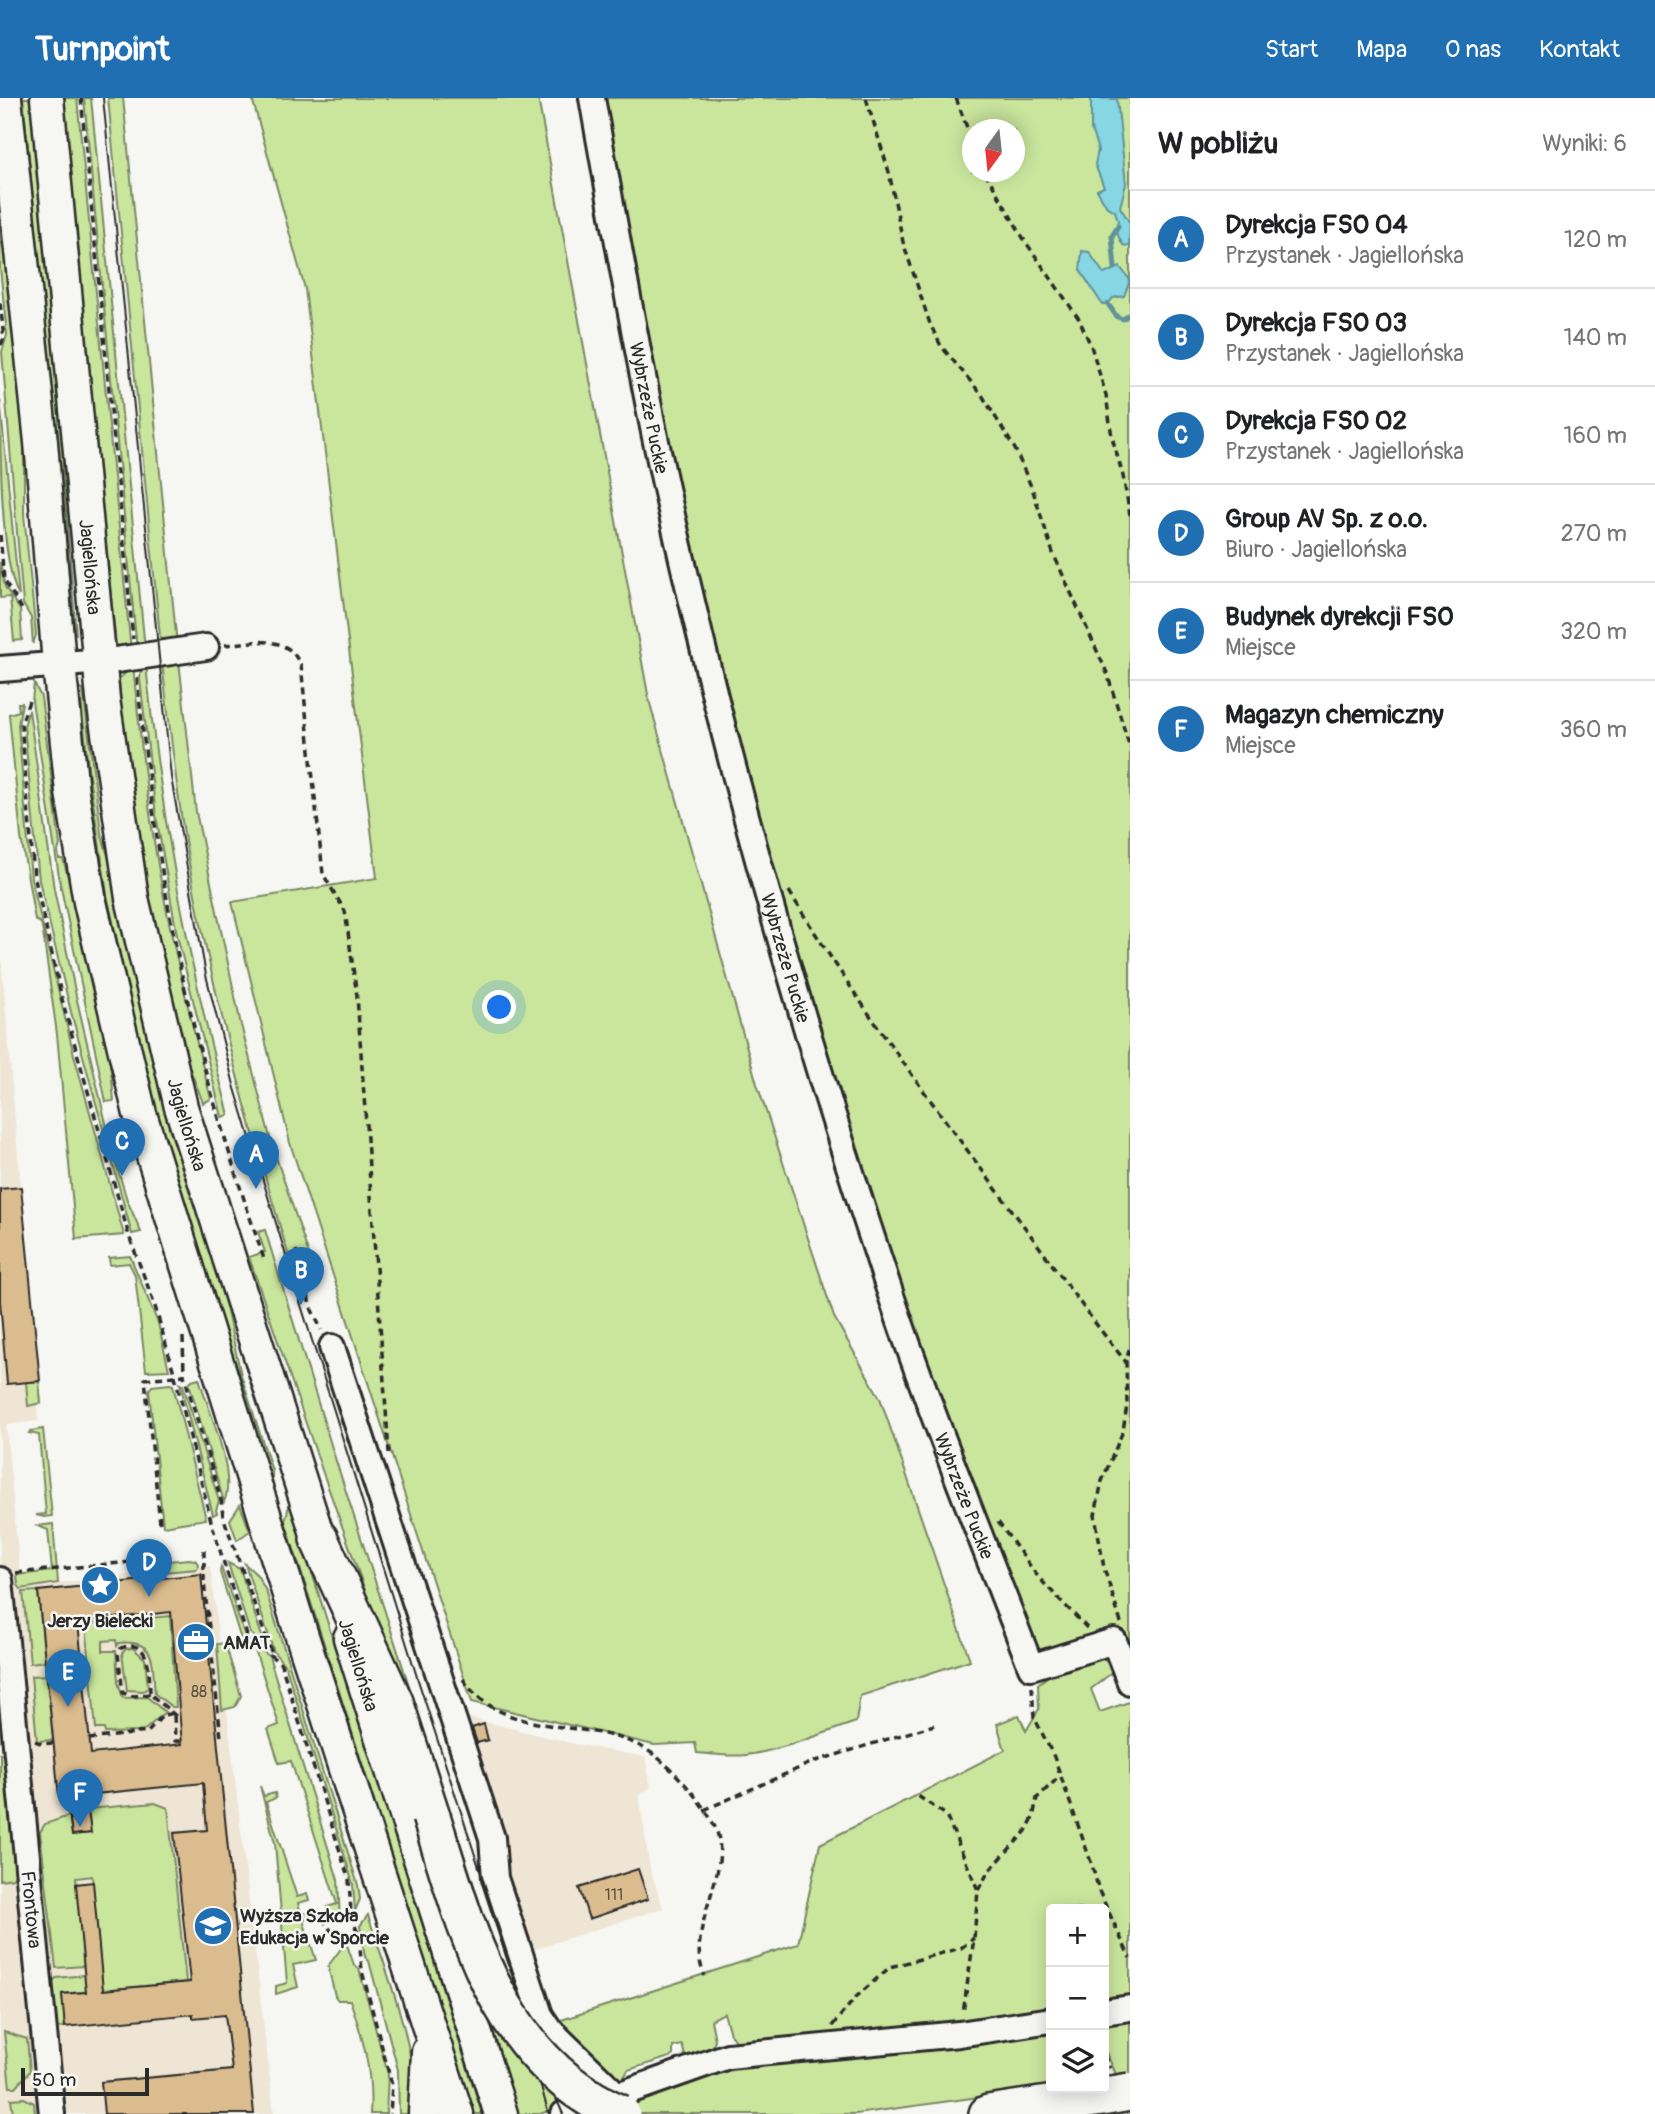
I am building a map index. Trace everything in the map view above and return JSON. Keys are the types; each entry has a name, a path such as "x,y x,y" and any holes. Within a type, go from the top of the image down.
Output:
{"highway":[{"path":"319,1539 394,1702 473,1946 505,2011 529,2044 559,2074 587,2095 619,2104"},
{"path":"988,2114 1111,2079"}],"main road":[{"name":"Jagiellońska","path":"5,98 41,442 72,792 90,902 141,1114 292,1604 457,2114"},
{"name":"Jagiellońska","path":"47,98 99,661 114,786 132,898 181,1107 501,2114"},
{"path":"424,2012 428,2046 425,2114"}],"lane":[{"name":"Wybrzeże Puckie","path":"592,98 659,450 718,707 779,934 901,1324 1031,1667"},
{"path":"0,669 99,661 206,647"},
{"path":"332,1348 492,1838 495,1878 540,2015 550,2030 619,2104"},
{"name":"Frontowa","path":"4,1577 5,1689 52,2114"},
{"path":"1031,1667 1114,1638 1130,1682"},
{"path":"1109,2011 1130,2008"},
{"path":"564,2114 619,2104 727,2056 959,2034 1046,2021"}],"path":[{"path":"866,98 889,172 903,242 930,324 941,346 982,395 1034,491 1053,553 1107,673 1130,748"},
{"path":"956,98 964,119"},
{"path":"991,182 1025,241 1079,319 1091,346 1106,395 1112,437 1130,515"},
{"path":"0,303 4,338 0,347"},
{"path":"0,535 4,580 22,609"},
{"path":"206,647 266,642 291,651 301,665 323,874 345,911 357,996 390,1463"},
{"path":"29,701 21,724 34,875 63,1003 129,1236 154,1303 212,1525 247,1636 281,1664 349,1880 351,1914 359,1937 362,1971 392,2085 390,2114"},
{"path":"789,891 823,947 959,1139 1073,1295 1126,1362"},
{"path":"255,1231 264,1259"},
{"path":"296,1250 312,1310 316,1314 325,1342 332,1348"},
{"path":"183,1329 184,1375 221,1500 223,1516 272,1656"},
{"path":"1114,1638 1095,1515 1102,1481 1123,1431 1127,1405 1126,1362 1130,1346"},
{"path":"160,1523 145,1379 184,1375"},
{"path":"995,1518 1039,1577 1114,1638"},
{"path":"204,1550 204,1582 221,1738 217,1738"},
{"path":"4,1577 141,1561 141,1554"},
{"path":"150,1694 147,1656 139,1648 130,1645 121,1648 118,1654 123,1693 133,1696 150,1694 180,1717"},
{"path":"1031,1667 1034,1717 1060,1776 1099,1891 1130,1958"},
{"path":"458,1670 470,1689 484,1703 501,1714 601,1735 643,1748 666,1766 697,1798 716,1828 720,1848 712,1898 698,1947 699,1964 705,1976"},
{"path":"89,1739 148,1732 163,1715 174,1713"},
{"path":"174,1713 176,1741 182,1741"},
{"path":"704,1810 813,1762 934,1725"},
{"path":"959,2034 974,1938 978,1891 989,1871 1026,1831 1033,1818 1037,1798 1060,1776"},
{"path":"918,1796 946,1815 978,1891"},
{"path":"322,1918 332,1932"},
{"path":"822,2048 835,2022 856,1997 890,1967 961,1948 974,1938"}],"shaded area":[{"path":"0,945 38,1421 6,1425 21,1587 210,1566 274,2114 0,2114"},
{"path":"462,1716 579,1745 645,1757 651,1787 639,1795 650,1869 663,1908 525,1952 499,1864 506,1857"}],"green space":[{"path":"23,98 33,98 63,424 63,473 76,635"},
{"path":"62,98 77,98 131,651 118,649 116,646"},
{"path":"84,98 91,98 145,649 137,650"},
{"path":"108,98 123,98 177,645 161,647"},
{"path":"252,98 538,98 649,700 757,1084 834,1317 880,1398 970,1660 860,1696 856,1722 774,1749 728,1756 697,1753 695,1743 654,1745 472,1702 290,1143 232,902 377,878 305,289"},
{"path":"600,98 1130,98 1130,1661 1118,1631 1043,1652 1027,1640 908,1317 786,934 678,508"},
{"path":"0,189 24,433 24,514 36,635 33,644 31,618 23,604 2,352 7,335 0,268"},
{"path":"0,399 19,596 8,557 5,530"},
{"path":"0,562 5,587 20,610 22,640 14,641 10,597 0,598"},
{"path":"179,661 196,812 241,1025 272,1145 316,1276 308,1278 302,1256 290,1260 236,1071 212,975 183,825 162,663"},
{"path":"141,665 146,665 178,892 201,1004 229,1115 222,1117 177,935 156,815 140,679"},
{"path":"133,666 147,794 159,871 211,1099 203,1103 179,1038 158,950 141,860 119,679"},
{"path":"34,683 41,697 60,845 59,859 63,859 94,979 107,1040 114,1101 106,1102 60,883 32,701"},
{"path":"80,689 83,690 101,832 116,883 163,1094 225,1303 241,1375 272,1471 272,1483 188,1217 138,1039 107,894 89,776"},
{"path":"18,703 22,703 18,725 31,878 74,1055 124,1235 76,1239 57,1034 43,933 41,923 35,920 21,837 9,714 19,711"},
{"path":"29,710 54,889 113,1153 127,1200 141,1232 132,1234 71,1012 39,880 24,726"},
{"path":"265,1230 336,1461 506,1984 323,1473 249,1257 265,1252 258,1232"},
{"path":"130,1256 158,1323 169,1370 146,1371 135,1275 129,1263 110,1265 109,1258"},
{"path":"199,1378 224,1459 227,1490 224,1502 189,1383"},
{"path":"39,1381 41,1403 28,1406 26,1382"},
{"path":"180,1383 183,1385 219,1501 217,1513 213,1515"},
{"path":"173,1385 206,1519 163,1526 149,1390 152,1386"},
{"path":"43,1429 52,1516 44,1517 36,1515 46,1514 39,1435 29,1433"},
{"path":"240,1505 250,1531 237,1540 230,1520"},
{"path":"289,1506 482,2114 475,2114 461,2075 285,1521"},
{"path":"53,1524 58,1583 21,1589 17,1575 52,1571 48,1530 38,1526"},
{"path":"195,1560 197,1569 163,1572 157,1565 158,1562"},
{"path":"228,1563 240,1569 265,1646 250,1633"},
{"path":"245,1564 257,1575 266,1591 358,1885 360,1899 355,1911 353,1885 348,1867 286,1667 274,1652"},
{"path":"221,1567 246,1639 269,1656 338,1880 340,1921 333,1918 328,1910 327,1907 337,1904 291,1761 279,1763 268,1729 279,1725 254,1647 248,1649 243,1646 220,1572"},
{"path":"38,1591 45,1661 30,1663 23,1592"},
{"path":"170,1616 176,1707 172,1707 155,1694 153,1664 147,1649 132,1643 119,1643 117,1646 116,1640 103,1641 103,1651 116,1651 118,1682 123,1698 147,1697 165,1712 146,1729 138,1732 105,1733 104,1729 96,1729 86,1624"},
{"path":"225,1643 241,1696 235,1707 222,1710 217,1644"},
{"path":"133,1648 145,1659 148,1688 143,1691 127,1690 122,1653"},
{"path":"1089,1654 1106,1657 1114,1671 1091,1689 1100,1712 1129,1702 1130,1705 1130,2002 1109,2004 1109,1904 1046,1904 1046,2013 737,2044 730,2034 724,2013 711,2020 715,2040 712,2050 686,2059 682,2045 673,2047 673,2056 628,2070 620,2085 552,2023 798,1944 820,1844 1005,1750 997,1724 1019,1715 1026,1731 1039,1709 1038,1684 1051,1674 1069,1670"},
{"path":"47,1675 53,1740 37,1741 31,1676"},
{"path":"0,1754 8,1754 16,1872 13,1878 0,1880"},
{"path":"260,1786 264,1796 275,1793 276,1798 266,1802 297,1897 307,1894 309,1900 298,1903 301,1914 311,1912 314,1915 303,1920 316,1960 293,1965 298,1987 276,1994 276,1986 287,1983 275,1843"},
{"path":"155,1803 168,1808 186,1982 62,1994 65,2027 57,2028 53,1983 56,1978 85,1975 102,1983 92,1876 76,1878 84,1966 56,1968 40,1832 45,1824 74,1814 70,1821 72,1835 90,1833 89,1819 76,1810"},
{"path":"368,1915 406,2038 415,2088 416,2114 399,2114 398,2070 369,1961 365,1957 360,1926"},
{"path":"346,1942 354,1965 359,1969 388,2074 386,2114 370,2114 368,2070 359,2028 350,2000 338,2000 335,1996 328,1966"},
{"path":"533,2016 569,2104 540,2114 518,2114 488,2030"},
{"path":"1130,2018 1130,2105 1109,2059 1109,2021"},
{"path":"1046,2030 1046,2088 856,2114 590,2114 712,2069"},
{"path":"4,2032 27,2039 30,2071 16,2087 10,2087"},
{"path":"24,2098 34,2103 35,2114 13,2114 11,2099"}],"water":[{"path":"1091,98 1117,99 1126,184 1120,207 1130,223 1129,246 1123,245 1115,230 1118,221 1115,211 1107,207 1097,190 1104,187 1095,165 1098,150 1091,129"},
{"path":"1082,251 1089,252 1104,274 1120,267 1130,280 1124,296 1102,304 1080,270"}],"building":[{"path":"21,1187 40,1381 7,1384 0,1301 0,1189"},
{"path":"201,1574 254,2114 104,2114 101,2082 232,2070 225,2015 193,2018 193,2014 65,2027 62,1994 86,1992 76,1884 93,1882 103,1990 190,1982 174,1833 207,1830 203,1783 86,1795 91,1833 72,1835 67,1797 59,1797 38,1591","holes":["171,1612 182,1744 91,1754 78,1622"]},
{"path":"484,1724 488,1740 477,1743 472,1728"},
{"path":"638,1869 648,1899 589,1919 579,1888"}],"waterway":[{"path":"1115,268 1112,236 1118,226"},
{"path":"1108,304 1117,317 1123,319 1130,314"}],"tram line":[{"path":"103,98 171,777 206,975 234,1085 417,1677 549,2082 563,2114"},
{"path":"538,2077 549,2114"}],"place":[{"name":"Dyrekcja FSO 02","path":"122,1176"},
{"name":"Dyrekcja FSO 04","path":"256,1189"},
{"name":"Dyrekcja FSO 03","path":"301,1305"},
{"name":"Jerzy Bielecki","path":"100,1585"},
{"name":"Group AV Sp. z o.o.","path":"149,1597"},
{"name":"AMAT","path":"196,1642"},
{"name":"Budynek dyrekcji FSO","path":"68,1707"},
{"name":"Magazyn chemiczny","path":"80,1827"},
{"name":"Wyższa Szkoła Edukacja w Sporcie","path":"213,1926"}]}
